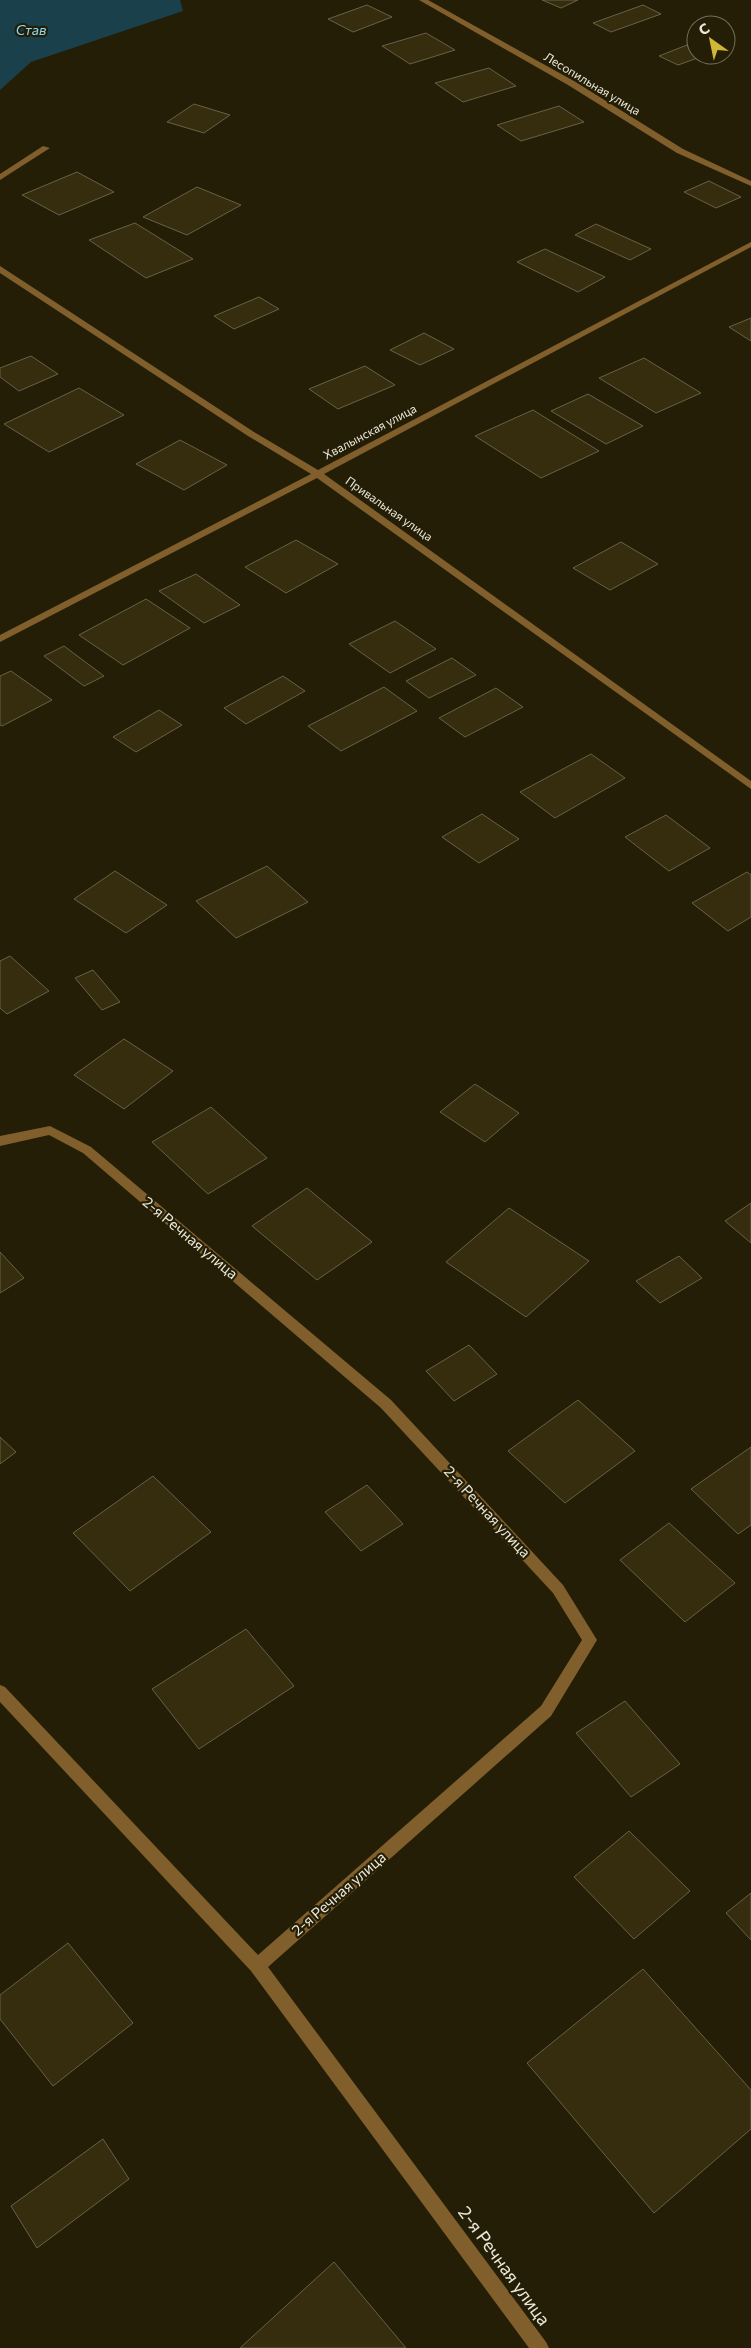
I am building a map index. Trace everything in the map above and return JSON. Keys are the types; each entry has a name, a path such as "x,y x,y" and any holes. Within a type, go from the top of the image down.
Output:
{"street":[{"name":"Лесопильная улица","path":"423,0 571,83 680,150 751,184"},
{"path":"0,178 46,148"},
{"name":"Хвалынская улица","path":"0,639 318,474 751,244"},
{"name":"Привальная улица","path":"0,269 162,376 318,474 751,786"},
{"name":"2-я Речная улица","path":"0,1141 50,1130 87,1150 386,1404 558,1589 590,1640 546,1711 257,1966"},
{"name":"2-я Речная улица","path":"0,1692 257,1966 540,2348"}],"water":[{"name":"Став","path":"0,0 180,0 183,11 31,62 0,90"}],"building":[{"path":"542,0 578,0 561,8"},
{"path":"367,5 392,17 353,32 328,19"},
{"path":"643,5 661,14 611,32 593,23"},
{"path":"426,33 455,50 410,64 382,46"},
{"path":"686,45 686,62 678,65 659,56"},
{"path":"489,68 516,86 463,102 435,83"},
{"path":"194,104 230,115 204,133 167,122"},
{"path":"559,106 584,122 521,141 497,125"},
{"path":"77,172 114,192 59,215 22,195"},
{"path":"709,181 741,197 716,208 684,192"},
{"path":"197,187 241,205 187,235 143,217"},
{"path":"135,223 193,259 146,278 89,240"},
{"path":"596,224 651,249 630,260 575,235"},
{"path":"545,249 605,277 578,292 517,262"},
{"path":"259,297 279,309 234,329 214,316"},
{"path":"751,318 751,341 729,327"},
{"path":"424,333 454,349 420,365 390,350"},
{"path":"31,356 58,374 19,391 0,377 0,368"},
{"path":"644,358 701,393 656,413 599,378"},
{"path":"365,366 395,385 338,409 309,389"},
{"path":"79,388 124,415 49,452 4,424"},
{"path":"588,394 643,426 606,444 551,411"},
{"path":"533,410 599,451 541,478 475,436"},
{"path":"180,440 227,465 184,490 136,464"},
{"path":"296,540 338,564 286,593 245,567"},
{"path":"621,542 658,564 610,590 573,568"},
{"path":"196,574 240,605 204,623 159,591"},
{"path":"146,599 190,628 123,665 79,635"},
{"path":"395,621 436,649 390,673 349,644"},
{"path":"64,646 104,676 84,686 44,656"},
{"path":"452,658 476,675 429,698 406,681"},
{"path":"11,671 52,700 2,726 0,725 0,676"},
{"path":"283,676 305,691 246,724 224,708"},
{"path":"384,687 417,711 341,751 308,726"},
{"path":"496,688 523,707 465,737 439,718"},
{"path":"159,710 182,725 136,752 113,737"},
{"path":"591,754 625,778 555,818 520,792"},
{"path":"482,814 519,839 479,863 442,837"},
{"path":"666,815 710,848 669,871 625,837"},
{"path":"267,866 308,902 236,938 196,901"},
{"path":"115,871 167,905 126,933 74,899"},
{"path":"747,872 751,875 751,917 728,931 692,903"},
{"path":"10,956 49,991 7,1014 0,1008 0,961"},
{"path":"93,970 120,1002 102,1010 75,978"},
{"path":"124,1039 173,1071 124,1109 74,1075"},
{"path":"475,1084 519,1113 485,1142 440,1112"},
{"path":"211,1107 267,1158 208,1194 152,1142"},
{"path":"307,1188 372,1242 317,1280 252,1226"},
{"path":"751,1203 751,1243 725,1221"},
{"path":"509,1208 589,1261 526,1317 446,1262"},
{"path":"0,1252 24,1278 0,1293"},
{"path":"679,1256 702,1278 660,1303 636,1281"},
{"path":"469,1345 497,1374 454,1401 426,1371"},
{"path":"578,1400 635,1451 565,1503 508,1451"},
{"path":"0,1437 16,1452 0,1464"},
{"path":"751,1447 751,1525 738,1534 691,1489"},
{"path":"153,1476 211,1532 130,1591 73,1533"},
{"path":"367,1485 403,1524 361,1551 325,1512"},
{"path":"669,1523 735,1583 685,1622 620,1560"},
{"path":"246,1629 294,1686 199,1749 152,1689"},
{"path":"625,1701 680,1764 631,1797 576,1733"},
{"path":"629,1831 690,1891 634,1939 574,1877"},
{"path":"751,1893 751,1940 726,1913"},
{"path":"68,1943 133,2023 53,2086 0,2019 0,1995"},
{"path":"643,1969 751,2090 751,2129 654,2213 527,2063"},
{"path":"103,2139 129,2179 37,2248 11,2206"},
{"path":"334,2262 406,2348 240,2348"}]}
